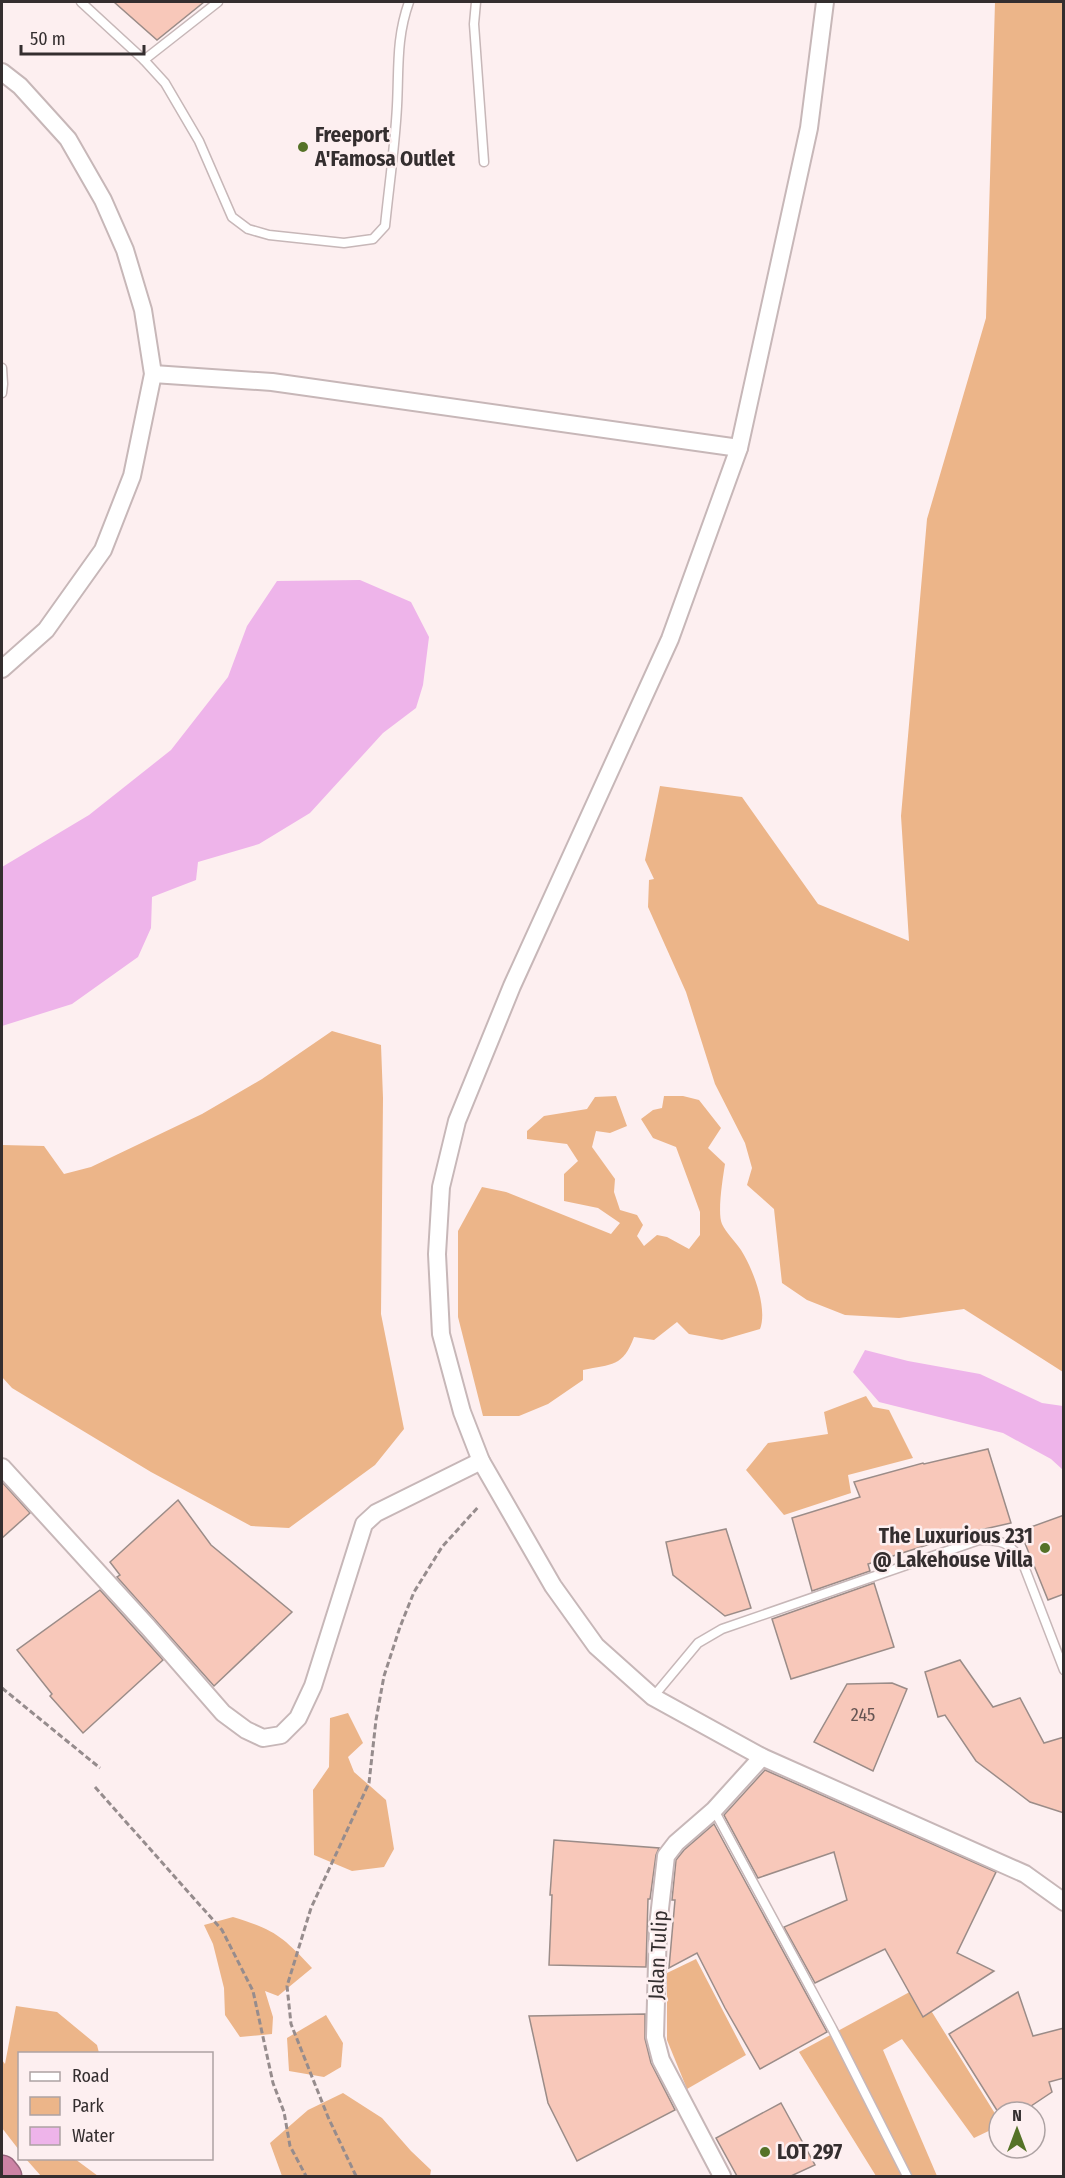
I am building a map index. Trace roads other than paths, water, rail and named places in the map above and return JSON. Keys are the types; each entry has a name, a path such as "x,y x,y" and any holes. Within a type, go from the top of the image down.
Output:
{"highway":[{"path":"2,2171 6,2176"}],"street":[{"path":"825,2 808,128 739,448 670,639 512,986 457,1121 441,1187 437,1254 441,1334 462,1412 481,1461 553,1586 596,1646 652,1697 762,1757 1024,1874 1064,1902"},
{"path":"2,72 20,86 68,139 103,200 125,250 143,310 153,374 132,476 103,550 46,630 2,669"},
{"path":"153,374 272,382 739,448"},
{"path":"2,1467 223,1713 246,1730 263,1738 281,1735 298,1718 313,1686 364,1524 376,1513 481,1461"},
{"name":"Jalan Tulip","path":"722,2176 661,2060 655,2037 658,1926 666,1856 676,1843 714,1809 762,1757"}],"lane":[{"path":"81,2 165,82 199,141 232,217 248,230 269,236 344,243 373,239 385,226 397,107 397,57 402,19 409,2"},
{"path":"144,60 218,2"},
{"path":"476,2 474,24 484,162"},
{"path":"2,369 2,393"},
{"path":"652,1697 698,1643 722,1629 979,1540 997,1540 1012,1547 1022,1561 1064,1670"},
{"path":"714,1809 832,2028 907,2176"}],"water":[{"path":"360,580 411,602 429,637 423,685 416,708 383,733 310,813 259,844 198,862 196,880 152,897 151,928 138,957 72,1004 2,1026 2,867 89,815 171,750 228,677 247,626 277,581"},
{"path":"865,1350 908,1361 980,1374 1042,1403 1063,1406 1063,1470 1051,1459 1003,1433 879,1402 853,1372"}],"place":[{"name":"Freeport A'Famosa Outlet","path":"303,147"},
{"name":"The Luxurious 231 @ Lakehouse Villa","path":"1045,1548"},
{"name":"LOT 297","path":"765,2152"}]}
